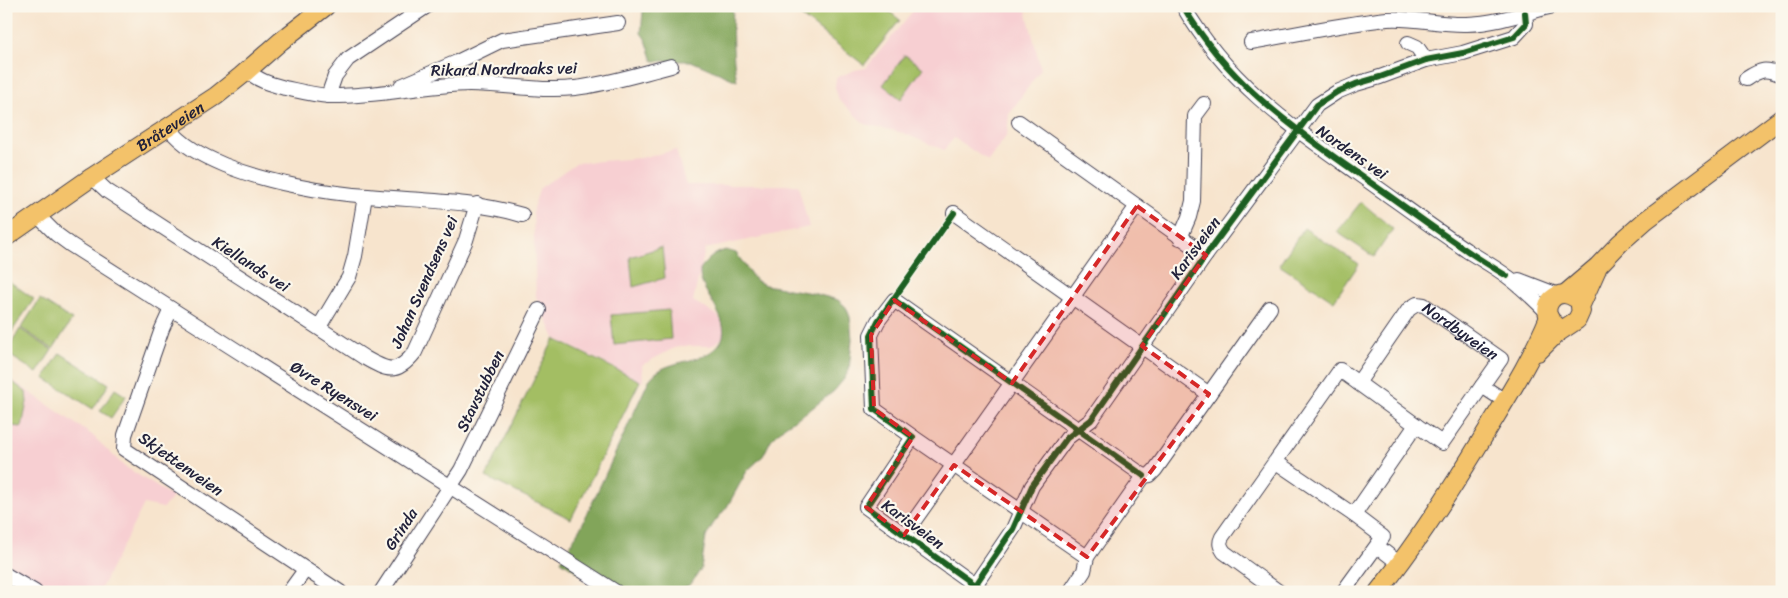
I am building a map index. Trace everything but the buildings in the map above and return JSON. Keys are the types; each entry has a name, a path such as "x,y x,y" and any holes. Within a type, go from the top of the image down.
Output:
{"main road":[{"name":"Bråteveien","path":"6,237 92,177 221,92 280,41 326,6"},
{"path":"1530,361 1548,315 1548,304 1598,266 1616,246 1646,220 1782,118"},
{"path":"1378,592 1400,564 1456,482 1530,361 1549,340 1565,327 1574,324 1577,320 1580,307 1598,266"},
{"path":"1561,294 1576,299 1580,307"},
{"path":"1548,315 1554,324 1565,327"}],"street":[{"path":"328,96 334,76 348,59 427,6"},
{"name":"Nordens vei","path":"1183,6 1208,45 1233,74 1256,96 1298,130 1453,241 1507,276 1548,315"},
{"path":"1251,42 1389,19 1429,20 1442,23 1468,24 1515,17 1553,6"},
{"name":"Karisveien","path":"914,437 866,507 979,588 1022,512 1032,486 1067,438 1091,420 1206,255 1317,105 1329,96 1351,86 1426,60 1462,53 1514,37 1526,24 1525,13"},
{"path":"1404,20 1408,40 1417,47 1426,60"},
{"name":"Rikard Nordraaks vei","path":"395,92 408,82 457,62 502,40 618,23"},
{"name":"Rikard Nordraaks vei","path":"248,70 253,76 265,82 307,93 328,96 358,96 436,86 470,84 541,89 573,88 615,81 671,66"},
{"path":"1746,79 1762,70 1773,71 1782,76"},
{"name":"Karisveien","path":"1180,238 1189,217 1193,201 1195,116 1204,104"},
{"name":"Karisveien","path":"1019,122 1206,255"},
{"name":"Johan Svendsens vei","path":"168,127 175,136 190,148 210,159 270,180 366,196 477,204 522,215"},
{"name":"Kiellands vei","path":"92,177 107,191 256,289 382,368 397,369"},
{"path":"319,327 349,277 355,256 366,196"},
{"name":"Johan Svendsens vei","path":"397,369 405,365 415,352 466,240 477,204"},
{"name":"Karisveien","path":"904,535 1137,206"},
{"path":"954,213 1209,394"},
{"name":"Øvre Ryensvei","path":"37,215 49,229 63,239 616,592"},
{"name":"Nordens vei","path":"1507,276 1561,294"},
{"path":"1087,557 874,409 871,335 878,321 894,300 1144,476 1150,475 1155,470 1270,308"},
{"name":"Nordbyveien","path":"1279,592 1230,558 1220,547 1220,542 1340,370 1416,425 1442,443 1501,359 1424,305 1417,304 1408,309 1358,383"},
{"name":"Skjettenveien","path":"171,309 162,329 125,435 124,449 340,592"},
{"name":"Stavstubben","path":"450,486 461,470 539,310"},
{"path":"1482,386 1505,401"},
{"path":"1354,515 1416,425"},
{"path":"1276,462 1384,537 1343,592"},
{"path":"1070,592 1084,571 1087,557 1144,476"},
{"name":"Grinda","path":"381,592 450,486"},
{"path":"1377,546 1400,564"},
{"path":"289,592 305,570"},
{"path":"6,575 35,592"}],"highlighted area":[{"path":"1137,206 1206,255 1142,346 1209,394 1087,557 954,465 904,535 866,507 913,437 874,409 871,335 894,300 1012,383"}],"shaded area":[{"path":"917,6 1025,6 1041,69 1009,114 1007,135 988,161 954,138 944,150 903,133 865,124 839,100 835,87 836,78 855,70 866,68"},
{"path":"676,150 686,185 798,185 809,227 705,249 693,301 718,316 728,334 711,346 678,346 642,365 643,382 555,338 536,297 533,208 540,188 576,163 641,158"},
{"path":"6,376 92,435 124,466 173,497 163,508 144,504 99,592 53,592 6,564"}],"green space":[{"path":"641,6 733,6 733,44 737,81 691,61 653,61 646,40 641,33 643,12"},
{"path":"796,6 882,6 900,20 864,65 793,10"},
{"path":"905,55 923,68 901,99 883,85"},
{"path":"1361,202 1393,229 1374,257 1337,232"},
{"path":"1304,228 1359,264 1334,301 1279,265"},
{"path":"662,247 665,278 633,287 630,257"},
{"path":"726,250 736,253 755,280 765,285 812,293 838,300 846,307 850,317 852,339 849,370 834,391 785,426 771,440 763,456 747,471 727,507 713,524 706,537 701,569 691,584 676,592 608,592 561,561 582,525 649,380 664,368 707,354 720,343 723,336 721,320 704,287 700,269 712,257"},
{"path":"6,279 34,299 6,340"},
{"path":"40,299 72,320 53,349 21,328"},
{"path":"669,310 671,339 614,345 611,315"},
{"path":"20,329 52,350 37,373 6,353"},
{"path":"554,339 640,381 571,519 486,477"},
{"path":"60,353 109,384 93,409 44,378"},
{"path":"6,377 26,392 27,402 22,427 12,426 6,428"},
{"path":"115,389 126,396 111,418 100,411"}],"cycle path":[{"path":"1183,6 1223,62 1270,108 1296,129 1474,256 1507,276"},
{"path":"975,585 1013,529 1032,486 1067,438 1091,420 1206,255 1317,105 1337,92 1356,84 1426,60 1463,53 1514,37 1526,24 1525,13"},
{"path":"954,213 878,321 871,335 874,409 913,437 866,507 984,592"},
{"path":"894,300 1144,476"}]}
